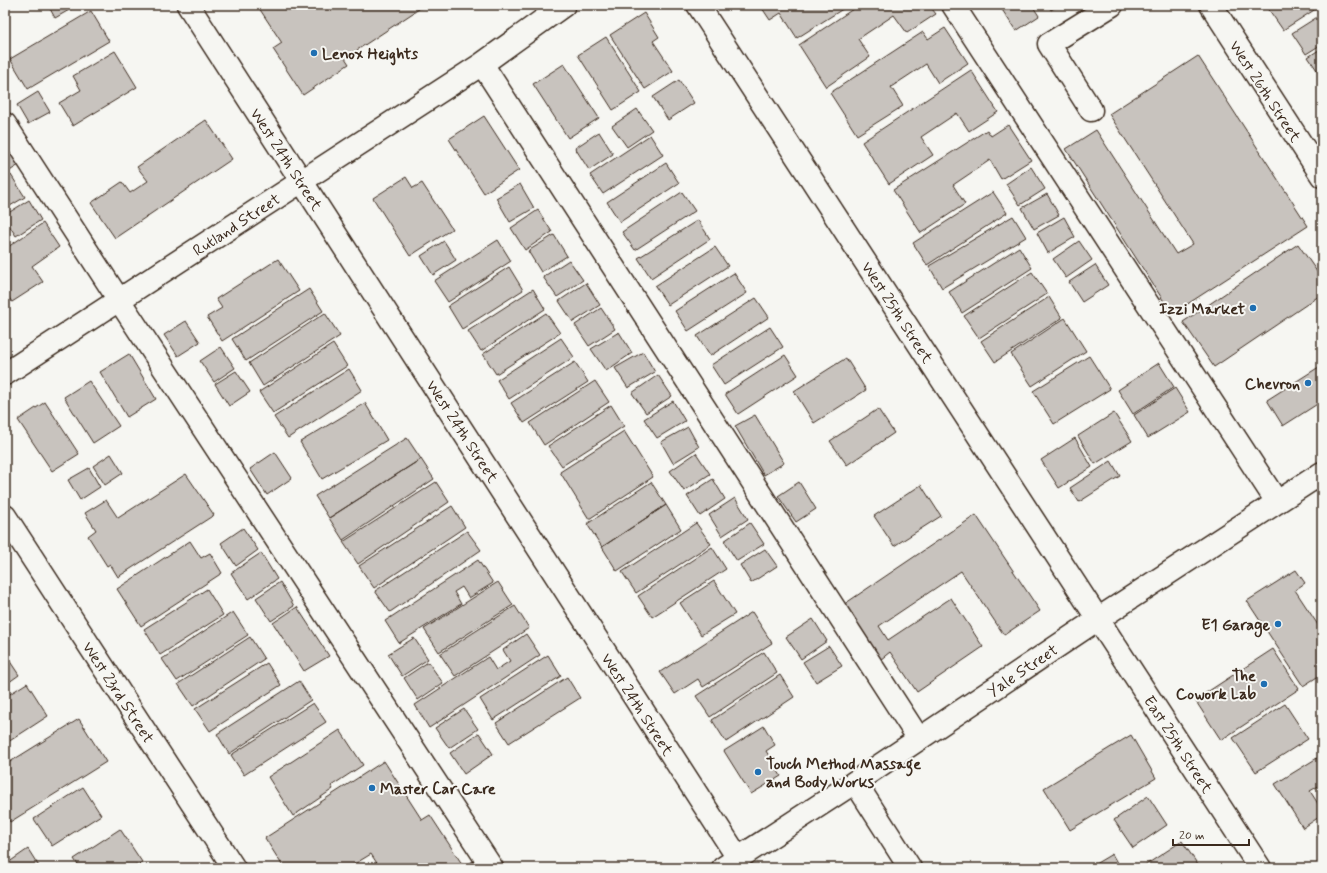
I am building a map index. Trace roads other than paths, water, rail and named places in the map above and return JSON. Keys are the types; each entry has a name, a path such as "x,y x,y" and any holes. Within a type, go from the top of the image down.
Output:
{"street":[{"name":"West 24th Street","path":"188,5 302,181 731,863"},
{"name":"Rutland Street","path":"5,374 482,64 564,5"},
{"name":"West 25th Street","path":"698,5 1098,619"},
{"path":"953,5 1277,502"},
{"path":"1091,110 1049,44 1112,5"},
{"name":"West 26th Street","path":"1211,5 1322,176"},
{"path":"482,64 919,739"},
{"path":"5,124 492,868"},
{"name":"Yale Street","path":"731,863 1098,619 1321,475"},
{"name":"West 23rd Street","path":"5,516 234,868"},
{"name":"East 25th Street","path":"1098,619 1260,868"},
{"path":"854,782 910,868"}],"place":[{"name":"Lenox Heights","path":"314,53"},
{"name":"Izzi Market","path":"1253,308"},
{"name":"Chevron","path":"1308,383"},
{"name":"E1 Garage","path":"1278,624"},
{"name":"The Cowork Lab","path":"1264,684"},
{"name":"Touch Method Massage and Body Works","path":"758,772"},
{"name":"Master Car Care","path":"372,788"}]}
